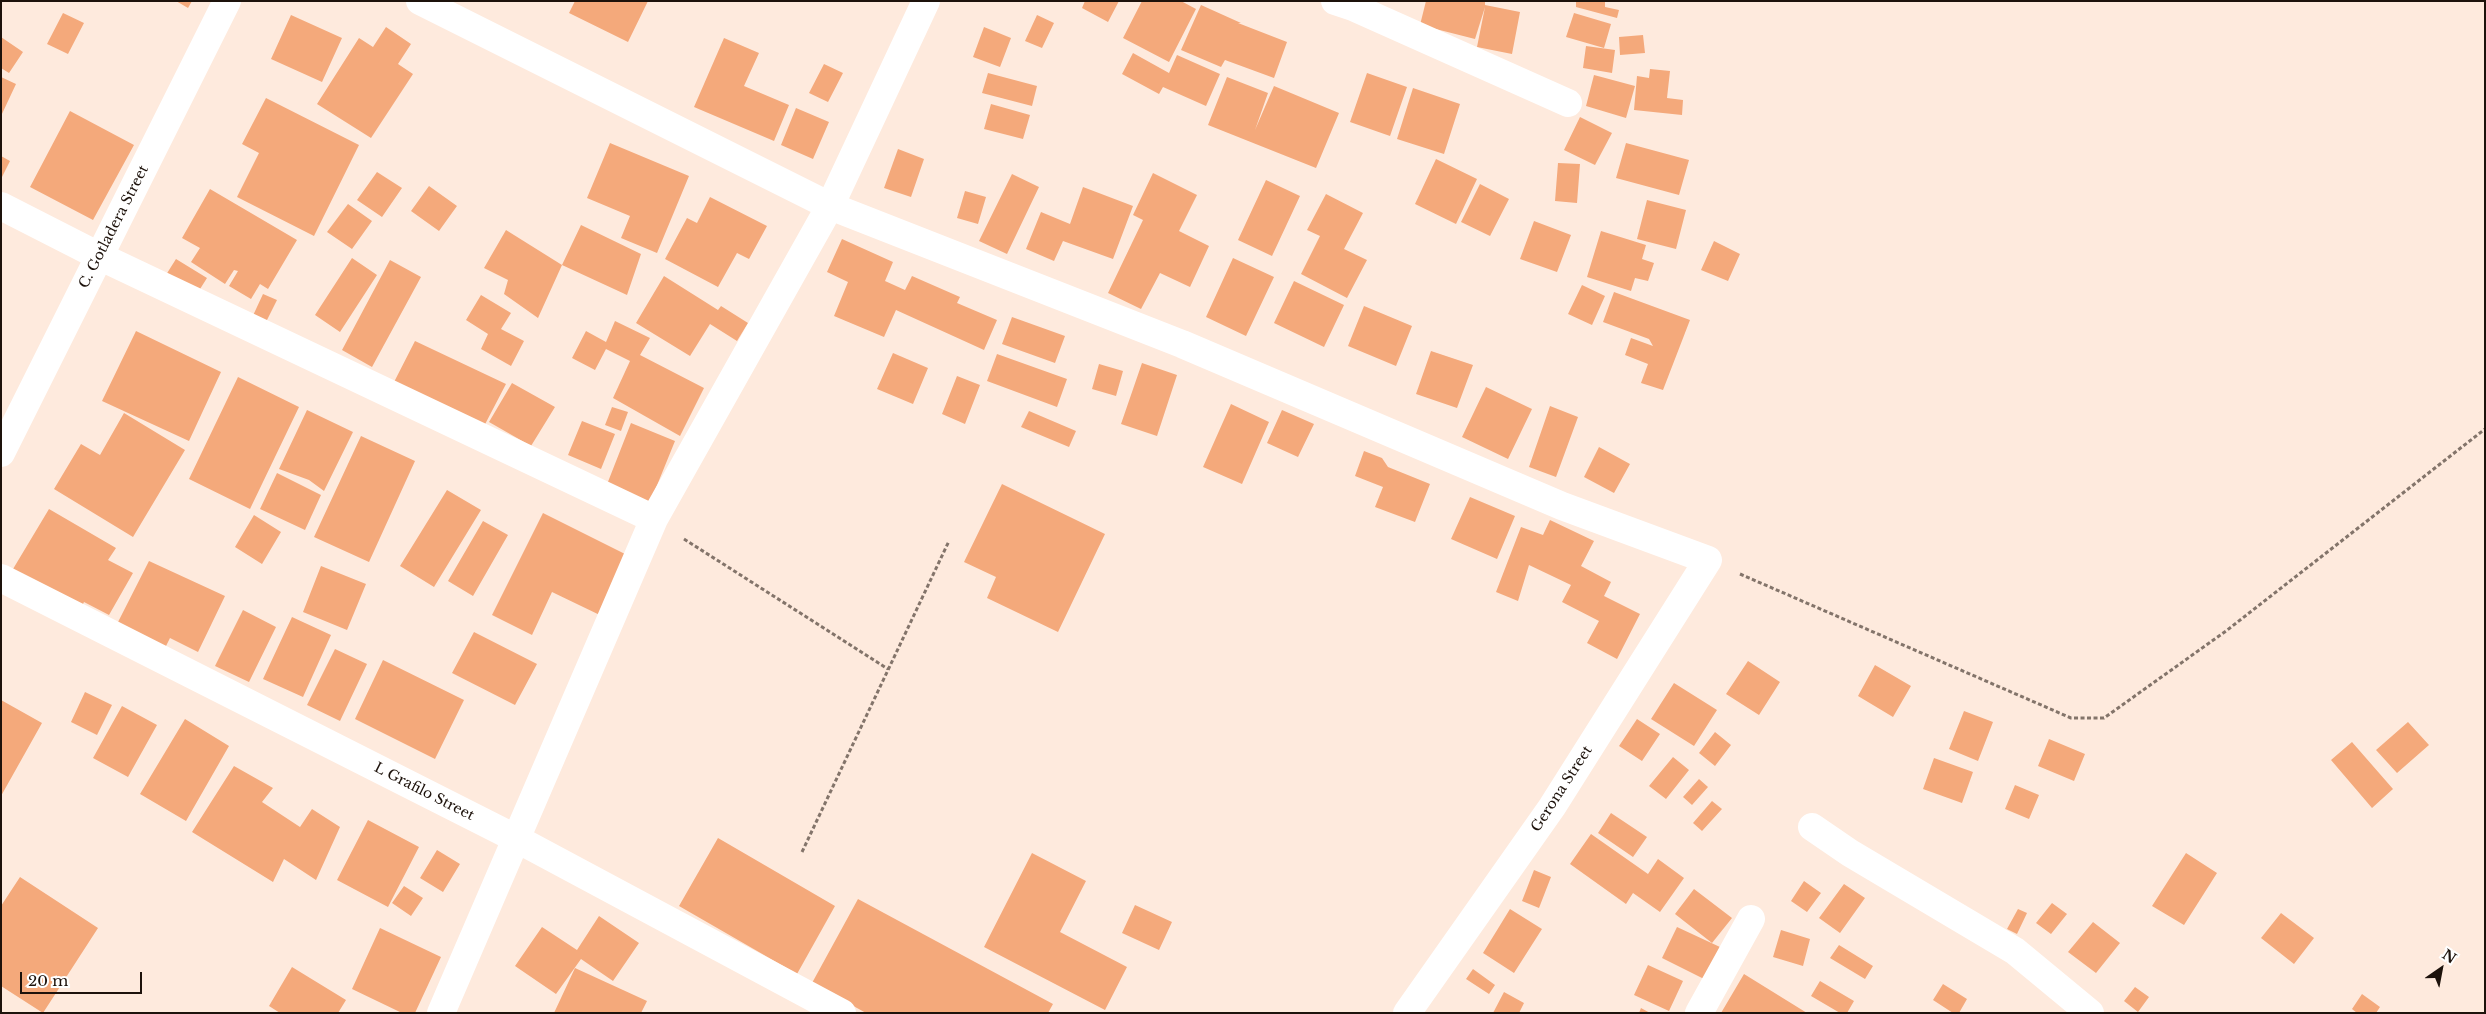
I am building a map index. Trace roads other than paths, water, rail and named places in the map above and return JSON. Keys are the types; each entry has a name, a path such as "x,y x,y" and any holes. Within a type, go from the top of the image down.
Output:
{"street":[{"name":"C. Gotladera Street","path":"1,453 227,1"},
{"path":"420,1 830,206"},
{"path":"440,1013 654,519 830,206 926,1"},
{"path":"1335,1 1568,102"},
{"path":"1,206 99,256 654,519"},
{"name":"Gerona Street","path":"830,206 1182,344 1562,506 1708,560 1552,807 1407,1013"},
{"name":"L Grafilo Street","path":"1,578 517,838 842,1013"},
{"path":"1812,827 1850,853 2015,951 2090,1013"},
{"path":"1699,1013 1751,920"}]}
